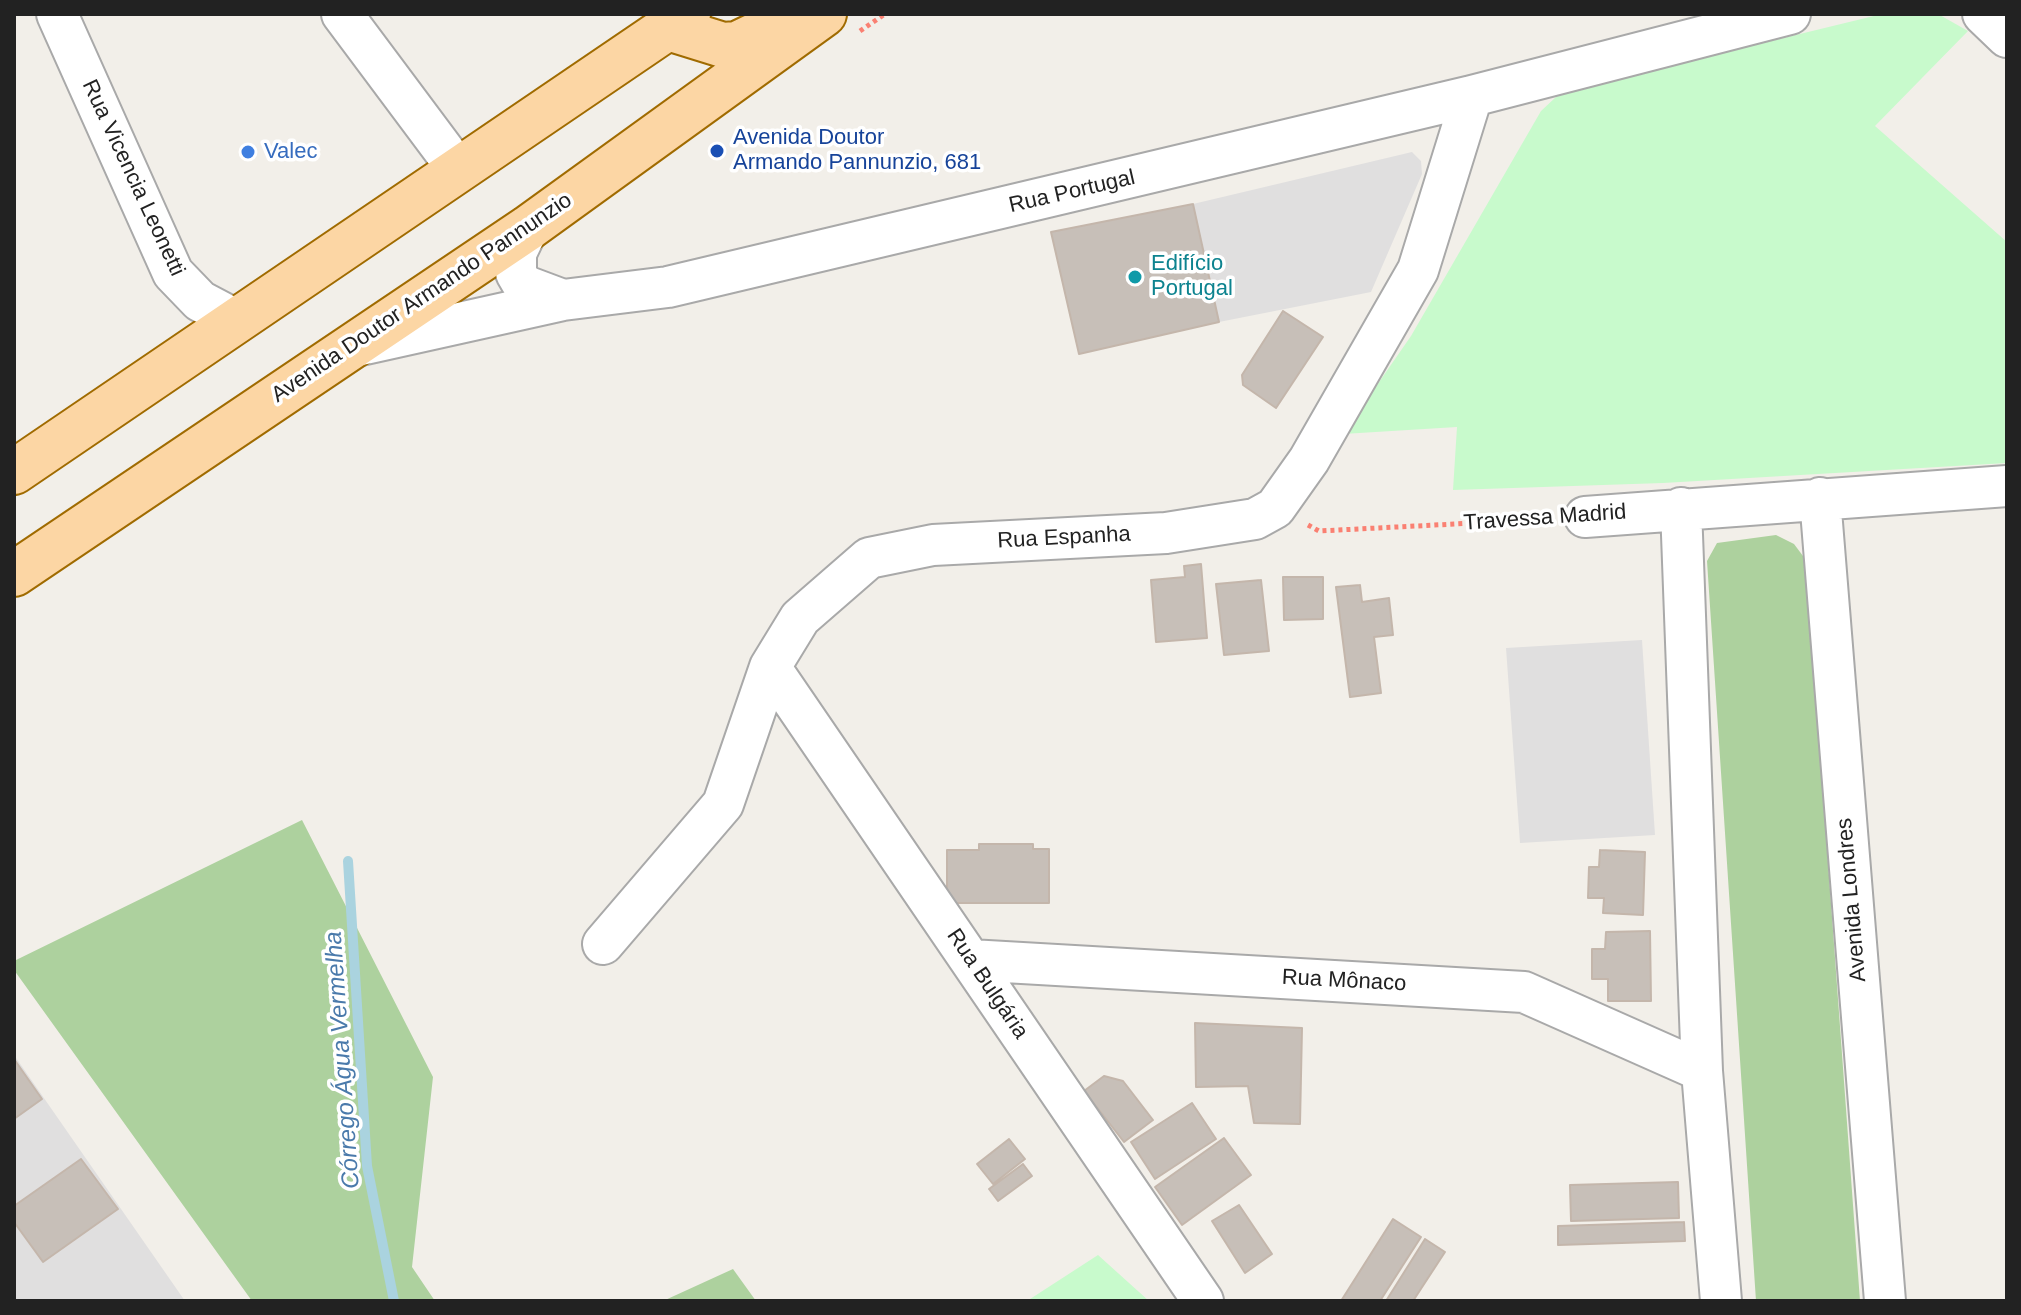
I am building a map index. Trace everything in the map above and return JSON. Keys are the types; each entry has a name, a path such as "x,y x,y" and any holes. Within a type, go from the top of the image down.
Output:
{"main road":[{"path":"14,472 457,168 669,18 723,45 737,44 795,14"},
{"name":"Avenida Doutor Armando Pannunzio","path":"14,574 528,228 824,14"}],"street":[{"name":"Rua Vicencia Leonetti","path":"57,14 173,273 200,301 236,320"},
{"path":"342,14 348,27 457,168"},
{"name":"Rua Portugal","path":"349,348 563,300 668,287 1472,96 1790,14"},
{"path":"1983,14 2007,37"},
{"path":"1275,508 1309,460 1418,270 1472,96"},
{"path":"528,228 516,253 516,273 523,285 563,300"},
{"name":"Travessa Madrid","path":"1585,517 2007,486"},
{"name":"Avenida Londres","path":"1820,498 1885,1301"},
{"name":"Rua Espanha","path":"603,944 723,804 770,667 800,618 869,558 933,545 1166,533 1255,519 1275,508"},
{"path":"1681,508 1702,1071 1721,1301"},
{"name":"Rua Bulgária","path":"770,667 1203,1301"},
{"name":"Rua Mônaco","path":"970,960 1524,992 1702,1071"}],"path":[{"name":"Travessa Madrid","path":"1275,508 1319,531 1585,517"}],"shaded area":[{"path":"1412,152 1421,161 1422,174 1371,292 1219,322 1193,204"},
{"path":"1642,640 1655,835 1520,843 1506,648"},
{"path":"14,1055 185,1301 14,1301"}],"green space":[{"path":"1882,14 1938,14 1968,31 1875,126 2007,242 2007,463 1663,483 1453,490 1457,427 1343,434 1411,336 1541,111 1556,97 1574,89"},
{"path":"1776,535 1794,544 1806,560 1860,1301 1756,1301 1707,561 1717,543"},
{"path":"302,820 433,1077 412,1267 435,1301 252,1301 14,970 14,961"},
{"path":"1098,1255 1149,1301 1027,1301"},
{"path":"733,1269 756,1301 663,1301"}],"building":[{"name":"Edifício Portugal","path":"1193,204 1219,322 1079,354 1051,232"},
{"path":"1283,311 1323,337 1276,408 1243,385 1242,375"},
{"path":"1201,564 1207,638 1156,642 1151,580 1185,577 1184,566"},
{"path":"1283,577 1323,577 1323,619 1284,620"},
{"path":"1261,580 1269,651 1224,655 1216,584"},
{"path":"1360,585 1362,602 1389,598 1393,635 1374,637 1381,693 1350,697 1336,587"},
{"path":"979,844 1033,844 1033,849 1049,849 1049,903 947,903 947,850 979,850"},
{"path":"1600,850 1645,852 1643,915 1603,913 1604,898 1588,898 1589,867 1599,867"},
{"path":"1650,931 1651,1001 1608,1001 1608,979 1592,979 1592,949 1605,949 1606,932"},
{"path":"1195,1023 1302,1028 1300,1124 1254,1123 1248,1086 1196,1087"},
{"path":"14,1059 42,1099 14,1119"},
{"path":"1104,1076 1123,1081 1153,1120 1124,1142 1084,1091"},
{"path":"1192,1103 1216,1139 1155,1179 1131,1142"},
{"path":"1224,1138 1251,1175 1182,1225 1155,1187"},
{"path":"1009,1139 1025,1159 993,1184 977,1164"},
{"path":"81,1159 118,1209 43,1262 14,1222 14,1206"},
{"path":"1023,1164 1032,1176 998,1201 989,1189"},
{"path":"1678,1182 1679,1218 1571,1221 1570,1185"},
{"path":"1239,1205 1272,1254 1245,1273 1212,1221"},
{"path":"1393,1219 1421,1237 1380,1301 1341,1301"},
{"path":"1684,1222 1685,1241 1558,1245 1558,1226"},
{"path":"1425,1239 1445,1252 1413,1301 1386,1301"}],"waterway":[{"name":"Córrego Água Vermelha","path":"348,861 367,1166 394,1301"}],"place":[{"name":"Avenida Doutor Armando Pannunzio, 681","path":"717,151"},
{"name":"Valec","path":"248,152"},
{"name":"Edifício Portugal","path":"1135,277"}]}
